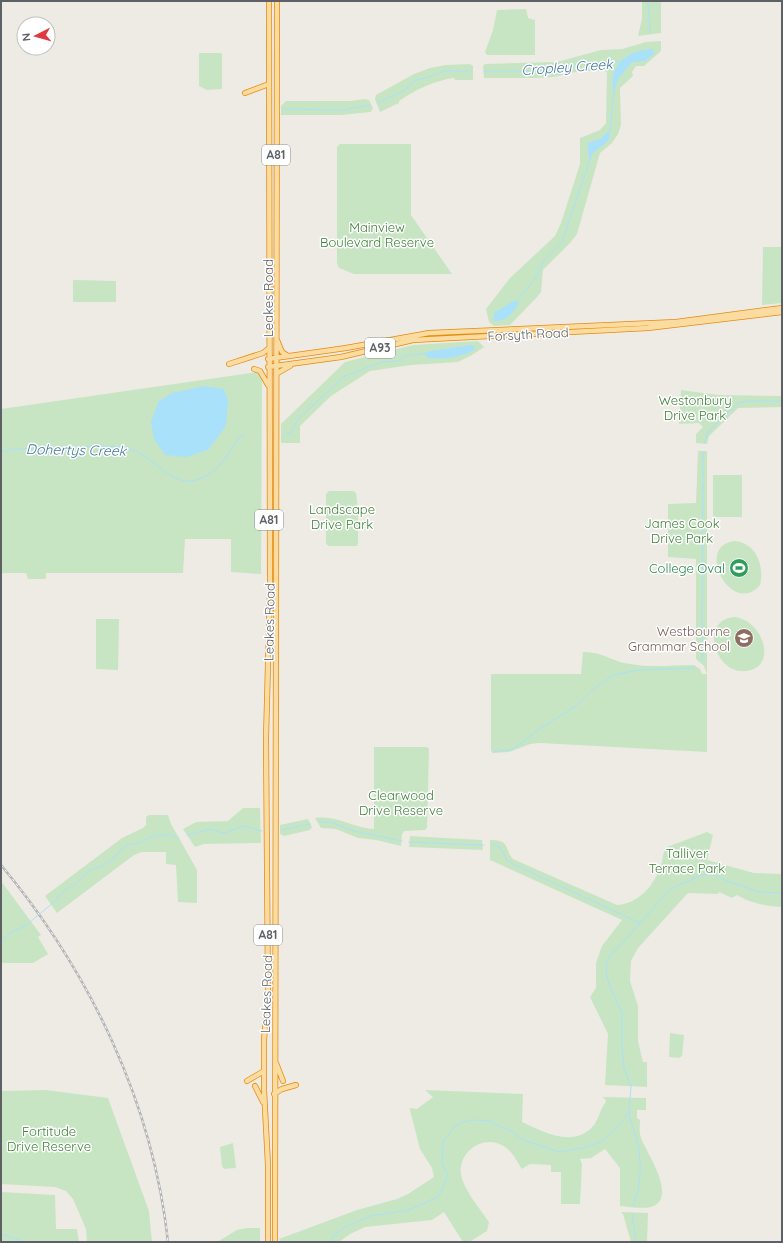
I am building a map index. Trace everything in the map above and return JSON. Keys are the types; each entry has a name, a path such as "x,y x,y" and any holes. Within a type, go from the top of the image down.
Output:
{"highway":[{"name":"Leakes Road","path":"268,1242 268,1165 264,1106 264,1071 268,996 266,743 270,590 268,367 269,1"},
{"name":"Leakes Road","path":"275,1242 274,1094 277,1"},
{"path":"245,93 269,84"},
{"path":"269,95 276,95"},
{"path":"268,278 272,272 276,270"},
{"name":"Forsyth Road","path":"276,366 341,357 414,340 676,324 782,308"},
{"name":"Forsyth Road","path":"733,316 782,312"},
{"name":"Forsyth Road","path":"276,358 435,333 648,326"},
{"path":"276,335 282,352 289,356"},
{"path":"229,364 263,353 268,349"},
{"name":"A93","path":"268,359 276,358"},
{"path":"276,374 298,363"},
{"name":"A93","path":"268,367 276,366"},
{"path":"254,368 260,371 269,386"},
{"path":"266,743 276,742"},
{"path":"268,866 270,840 275,837"},
{"path":"268,883 270,886 273,884 275,862"},
{"path":"275,1057 283,1081"},
{"path":"247,1080 264,1071"},
{"path":"274,1094 282,1089 296,1085"},
{"path":"255,1086 264,1106"}],"green space":[{"path":"642,1 661,1 661,33 638,36 642,19"},
{"path":"526,9 528,18 535,20 535,55 487,55 485,52 493,30 497,10"},
{"path":"661,41 661,51 644,66 636,66 632,72 633,76 620,88 621,125 618,134 612,143 600,153 577,234 543,270 541,292 537,297 510,325 494,326 489,322 486,309 510,278 555,236 561,223 580,164 580,138 600,130 606,123 607,73 605,71 580,71 554,77 484,78 483,66 485,64 557,62 601,50 622,49 646,42"},
{"path":"199,53 222,53 222,89 207,90 199,86"},
{"path":"470,64 473,66 473,80 455,80 454,78 432,83 412,93 399,101 399,103 380,112 375,99 376,95 414,74 430,68 446,65"},
{"path":"365,99 369,100 373,108 371,112 341,115 281,115 281,106 286,101 351,101"},
{"name":"Mainview Boulevard Reserve","path":"340,144 411,144 411,215 452,274 354,274 339,268 337,263 337,147"},
{"path":"763,247 782,247 782,303 762,305"},
{"path":"73,280 116,281 116,302 73,302"},
{"path":"478,341 484,347 458,362 411,365 370,371 331,396 300,426 300,443 281,442 281,424 345,362 413,345"},
{"path":"257,372 262,376 261,574 231,572 231,539 185,539 183,573 46,573 46,579 28,579 26,573 1,573 1,409"},
{"name":"Westonbury Drive Park","path":"681,390 718,395 782,396 782,407 738,408 709,436 707,444 696,443 696,434 703,427 699,423 679,424"},
{"name":"James Cook Drive Park","path":"698,451 707,451 707,674 704,666 696,659 696,559 668,557 668,504 696,503"},
{"path":"713,475 742,475 742,517 713,517"},
{"name":"Landscape Drive Park","path":"329,491 353,491 356,493 358,510 357,546 329,546 326,544 326,494"},
{"name":"College Oval","path":"735,541 748,546 753,551 760,563 760,585 749,593 738,593 729,587 721,577 717,565 717,554 723,545"},
{"path":"735,617 745,620 753,626 763,642 763,659 759,666 751,670 739,671 728,667 721,659 716,648 714,638 717,628 723,620"},
{"path":"96,619 119,619 118,670 96,669"},
{"path":"583,652 591,652 624,663 639,665 694,665 700,669 702,674 707,674 707,752 540,743 530,744 509,752 493,753 491,751 491,674 581,674"},
{"name":"Clearwood Drive Reserve","path":"374,747 427,747 429,749 427,828 425,830 404,831 402,834 401,846 376,840 358,838 336,829 321,828 315,818 331,818 374,829"},
{"path":"243,808 260,808 261,843 204,844 195,847 183,829 196,822 228,821"},
{"path":"149,815 168,815 171,824 197,870 197,903 178,902 176,865 166,864 166,852 142,852 134,855 57,913 45,896 122,838 143,828 146,825 146,817"},
{"path":"308,819 312,827 310,830 284,836 280,834 280,825"},
{"name":"Talliver Terrace Park","path":"707,832 713,835 707,860 754,873 782,874 782,907 758,904 737,895 732,898 719,892 718,894 688,893 638,948 631,961 630,981 638,1006 638,1041 643,1062 647,1062 647,1087 605,1085 608,1034 590,997 596,988 596,963 602,946 622,920 490,860 490,840 497,840 504,843 513,859 617,905 633,901 646,891 659,870 667,847"},
{"path":"410,836 482,840 483,850 409,847"},
{"path":"1,881 41,935 38,937 48,954 33,963 1,963"},
{"path":"670,1033 684,1035 682,1056 679,1058 669,1057"},
{"name":"Fortitude Drive Reserve","path":"46,1090 108,1098 149,1211 152,1242 87,1242 86,1229 73,1199 66,1191 55,1187 1,1184 1,1091"},
{"path":"425,1090 523,1094 522,1122 549,1134 568,1137 577,1136 586,1132 594,1125 606,1102 602,1097 646,1098 646,1110 637,1110 637,1118 640,1120 641,1138 654,1164 661,1185 662,1194 659,1202 647,1208 620,1206 620,1168 605,1149 591,1158 580,1159 582,1164 580,1204 561,1204 561,1172 551,1172 551,1165 530,1164 522,1169 513,1154 508,1149 497,1143 489,1142 481,1143 468,1152 461,1166 462,1180 465,1186 489,1222 487,1231 469,1242 463,1242 444,1212 432,1220 365,1227 350,1234 339,1242 281,1242 279,1239 357,1210 397,1199 408,1194 434,1177 432,1168 420,1149 410,1110 410,1108 417,1109 433,1097"},
{"path":"233,1143 236,1168 224,1169 222,1166 220,1147"},
{"path":"1,1192 55,1195 56,1229 77,1229 79,1242 1,1242"},
{"path":"621,1212 648,1213 647,1242 631,1242 623,1214"},
{"path":"260,1228 260,1242 217,1242 237,1230"}],"water":[{"path":"653,49 654,54 645,61 632,62 618,79 614,92 614,74 622,61 635,52"},
{"path":"610,130 609,140 593,153 589,163 588,143 600,139"},
{"path":"513,301 519,302 512,313 503,320 494,321 494,313"},
{"path":"471,345 475,346 475,349 471,352 451,358 437,359 426,357 425,354 430,351"},
{"path":"204,386 224,389 228,401 226,426 208,450 186,457 165,455 154,439 151,422 158,402 172,393"}],"waterway":[{"name":"Dohertys Creek","path":"648,1 650,33"},
{"name":"Cropley Creek","path":"484,71 551,71 565,66 583,63 620,62"},
{"name":"Cropley Creek","path":"378,103 403,91 416,80 427,78 444,71 472,71"},
{"name":"Dohertys Creek","path":"610,131 614,90"},
{"name":"Cropley Creek","path":"284,109 343,110 370,105"},
{"name":"Dohertys Creek","path":"517,301 535,279 544,261 562,242 589,163"},
{"name":"Dohertys Creek","path":"286,434 291,433 298,419 345,376 382,362 399,361 405,356 426,353"},
{"path":"704,443 708,432 738,403 747,401 782,401"},
{"name":"Dohertys Creek","path":"1,452 13,449 120,447 138,452 172,476 180,480 189,481 199,479 215,470 240,437 244,436"},
{"path":"702,661 703,452"},
{"path":"493,752 513,749 541,728 576,706 592,690 613,675 639,670 695,668"},
{"path":"319,822 330,822 354,831 402,841"},
{"path":"281,830 310,824"},
{"path":"187,835 210,829 222,833 243,826 262,831"},
{"path":"1,942 10,933 25,926 53,903 66,889 73,886 90,870 100,867 113,859 121,849 127,845 139,843 156,835 170,835 179,838"},
{"path":"409,842 484,845"},
{"path":"493,845 500,847 507,860 513,864 640,923"},
{"path":"330,1242 334,1235 345,1227 370,1216 409,1210 439,1196 448,1175 442,1164 443,1142 454,1127 462,1122 474,1120 489,1121 513,1132 523,1140 559,1152 583,1148 603,1141 629,1112 631,1086 624,1068 622,1048 622,1013 609,984 606,972 607,961 611,954 619,947 670,889 702,875 713,874 727,881 759,892 782,893"},
{"path":"629,1112 637,1141 640,1161 638,1191 633,1206"},
{"path":"632,1213 636,1242"},
{"path":"1,1234 26,1242"}],"railway":[{"path":"1,865 33,906 63,950 89,995 112,1042 132,1090 148,1140 160,1190 168,1242"}],"place":[{"name":"College Oval","path":"739,568"},
{"name":"Westbourne Grammar School","path":"744,638"}]}
